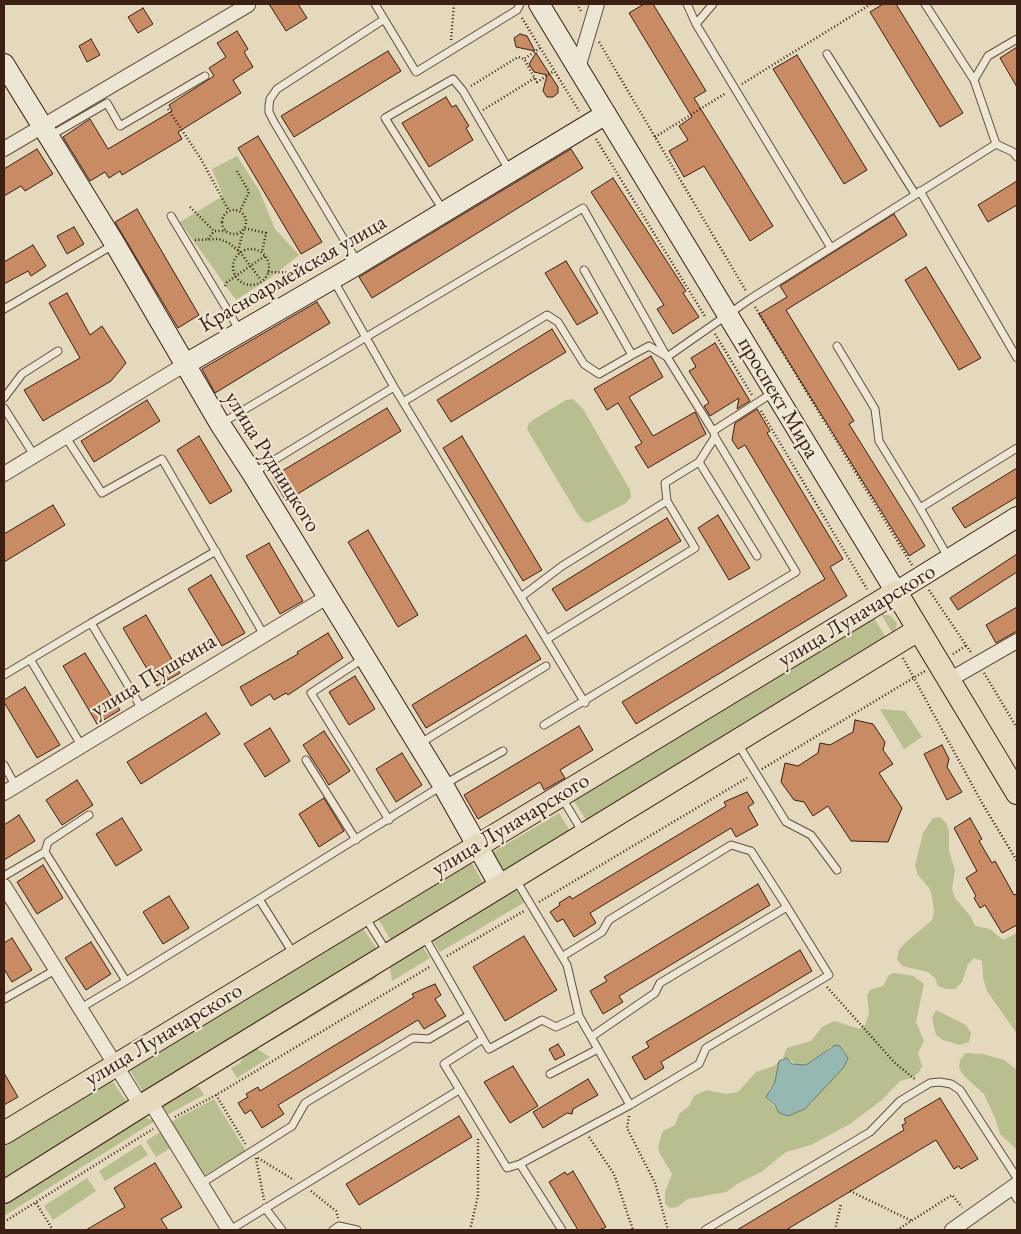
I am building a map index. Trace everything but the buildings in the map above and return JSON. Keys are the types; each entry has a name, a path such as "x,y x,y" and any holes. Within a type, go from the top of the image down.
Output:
{"main road":[{"name":"улица Луначарского","path":"4,1133 896,592"},
{"name":"проспект Мира","path":"896,592 1017,793"},
{"name":"улица Луначарского","path":"4,1192 145,1103 918,630"}],"street":[{"name":"проспект Мира","path":"539,4 896,592"},
{"path":"578,68 597,4"},
{"path":"4,149 45,132 248,5"},
{"name":"улица Рудницкого","path":"4,64 115,244 184,365 443,785 477,846 508,882"},
{"name":"Красноармейская улица","path":"4,474 241,332 324,276 358,264 606,114"},
{"name":"улица Луначарского","path":"896,592 1017,517"},
{"name":"улица Пушкина","path":"10,789 327,597"},
{"path":"943,671 977,662 1017,641"},
{"path":"4,886 115,1065 145,1103 164,1123 230,1230"},
{"path":"952,1230 1016,1187"}],"lane":[{"path":"375,4 416,72 518,7"},
{"path":"687,4 696,24 831,248"},
{"path":"696,24 713,4"},
{"path":"925,4 974,80 996,144 1013,152 1017,157"},
{"path":"358,264 274,122 269,112 269,106 270,99 277,89 383,20"},
{"path":"974,80 988,56 1017,39"},
{"path":"827,54 917,193 1017,358"},
{"path":"45,132 107,103 120,126 205,76"},
{"path":"444,212 385,118 454,79 463,91 510,173"},
{"path":"667,357 750,299 996,144"},
{"path":"220,424 583,208 667,357 796,572 585,702 544,725"},
{"path":"171,216 241,332"},
{"path":"4,309 115,244"},
{"path":"584,270 632,355"},
{"path":"324,276 367,337 394,387 585,702"},
{"path":"403,402 547,315 558,322 584,364 599,374 648,346 667,357"},
{"path":"837,346 875,409 879,441 949,559"},
{"path":"4,398 22,374 58,350"},
{"path":"252,473 394,387"},
{"path":"547,639 695,548 666,501 665,483 700,462 714,434 774,392"},
{"path":"4,408 34,455"},
{"path":"65,436 102,493 162,459 264,635"},
{"path":"920,508 1017,448"},
{"path":"700,462 757,556"},
{"path":"521,597 562,566 666,501"},
{"path":"4,675 216,552"},
{"path":"91,623 142,709"},
{"path":"365,658 311,693 389,820"},
{"path":"30,659 81,745"},
{"path":"418,744 546,666"},
{"path":"737,741 786,822 811,835 837,870"},
{"path":"79,1009 389,820 443,785 504,750"},
{"path":"306,760 356,840"},
{"path":"4,765 10,789"},
{"path":"560,795 584,834"},
{"path":"4,876 45,852 48,842 89,815"},
{"path":"483,1039 444,1064 507,1168 520,1164 584,1130 699,1064 706,1048 829,975 751,852 732,845 608,920 602,932 563,956"},
{"path":"45,852 126,981"},
{"path":"508,882 532,907 563,956 573,985 579,1016 630,1105"},
{"path":"259,899 295,956"},
{"path":"591,1037 655,993 660,983 787,907"},
{"path":"364,914 388,955"},
{"path":"423,933 468,1016 489,1049 542,1020 556,1027 579,1016"},
{"path":"4,999 55,970"},
{"path":"202,1183 253,1155 292,1126 305,1103 414,1038 429,1039 468,1016"},
{"path":"550,1074 598,1049"},
{"path":"705,1230 870,1132 900,1101 924,1087 940,1082 951,1084 960,1090 1016,1187"},
{"path":"230,1230 458,1090"},
{"path":"520,1164 562,1230"},
{"path":"265,1208 282,1230"},
{"path":"332,1230 339,1226 357,1230"}],"path":[{"path":"452,50 451,31 454,4"},
{"path":"576,4 750,299 920,577 967,645 1017,728"},
{"path":"655,137 871,4"},
{"path":"518,7 540,48 711,328 868,591 874,606"},
{"path":"524,59 540,48"},
{"path":"463,91 518,57 524,59 537,82 554,71"},
{"path":"476,113 492,106 535,78"},
{"path":"162,101 200,159 229,211"},
{"path":"237,171 249,192 240,211"},
{"path":"190,207 214,231"},
{"path":"229,211 240,211"},
{"path":"226,230 222,220 229,211"},
{"path":"239,253 253,249 262,252 268,262 268,272 262,281 248,284 237,278 233,264 239,253 245,219 240,211"},
{"path":"208,239 214,231 226,230 237,234 244,228"},
{"path":"244,228 266,233 262,252"},
{"path":"186,242 208,239 225,241 239,253 262,281"},
{"path":"221,299 227,282 237,278 265,256"},
{"path":"268,272 324,276"},
{"path":"895,644 982,803 1017,861"},
{"path":"4,1222 36,1204 164,1123 216,1095 914,677 943,671 967,645"},
{"path":"821,980 895,1062 924,1087"},
{"path":"216,1095 253,1155 265,1208"},
{"path":"630,1105 627,1128 655,1183 668,1230"},
{"path":"470,1230 478,1196 479,1123"},
{"path":"584,1130 614,1174 633,1230"},
{"path":"253,1155 304,1186 336,1211 339,1226"},
{"path":"850,1191 912,1221"},
{"path":"897,1230 952,1195"},
{"path":"36,1204 53,1230"},
{"path":"836,1230 841,1204"}],"green space":[{"path":"237,156 259,190 275,229 299,255 270,278 236,300 180,222 223,196 212,169"},
{"path":"573,399 583,409 630,490 631,497 626,503 588,523 583,521 577,513 527,429 529,423 533,420 566,400"},
{"path":"881,614 891,616 897,623 894,636"},
{"path":"874,618 888,641 587,822 574,801"},
{"path":"880,709 905,711 922,737 904,749"},
{"path":"559,813 572,834 497,879 483,858"},
{"path":"940,817 946,823 949,832 949,851 955,870 952,889 955,898 971,917 975,926 990,929 1003,940 1017,933 1017,1034 987,991 983,978 982,961 974,958 968,964 962,982 955,989 946,989 938,986 935,978 928,972 902,966 897,959 899,950 904,944 932,920 934,912 932,896 929,888 918,875 915,866 923,833 933,818"},
{"path":"472,863 484,885 392,942 378,919"},
{"path":"514,889 520,892 525,902 440,952 432,939"},
{"path":"362,927 378,951 144,1093 129,1069"},
{"path":"422,946 430,958 392,981 389,963"},
{"path":"380,967 376,978 273,1040 265,1039"},
{"path":"894,973 913,976 924,984 916,1022 924,1041 918,1053 922,1066 919,1072 912,1078 900,1081 882,1100 850,1124 811,1145 786,1152 761,1172 726,1192 688,1199 677,1207 670,1208 665,1204 665,1192 672,1174 658,1148 661,1136 663,1131 675,1125 679,1114 689,1106 695,1095 707,1090 726,1094 738,1092 756,1072 774,1066 779,1061 775,1082 769,1089 768,1100 783,1115 788,1116 801,1111 812,1103 816,1095 841,1070 846,1053 840,1046 831,1046 818,1058 806,1065 797,1065 787,1058 783,1058 787,1048 811,1041 822,1027 834,1021 860,1029 865,1025 869,1014 867,995 870,990 883,986 889,975"},
{"path":"936,1010 966,1025 971,1033 969,1042 960,1045 943,1040 936,1035 932,1018"},
{"path":"252,1046 270,1057 237,1078 231,1068 240,1063 247,1050"},
{"path":"965,1053 983,1054 1004,1060 1017,1070 1017,1150 1000,1134 984,1094 964,1076 959,1068 960,1060"},
{"path":"111,1079 128,1104 4,1183 4,1145"},
{"path":"199,1087 204,1095 165,1116 161,1109 161,1103 183,1089"},
{"path":"214,1099 246,1151 205,1175 171,1122"},
{"path":"144,1117 155,1121 4,1216 4,1203 136,1119"},
{"path":"162,1131 172,1147 156,1157 146,1141"},
{"path":"141,1144 148,1155 105,1181 99,1171"},
{"path":"87,1178 96,1191 53,1220 44,1206"}],"water":[{"path":"835,1045 840,1046 848,1058 844,1067 805,1109 788,1116 779,1113 775,1105 766,1097 775,1082 779,1061 787,1058 792,1064 806,1065"}]}
